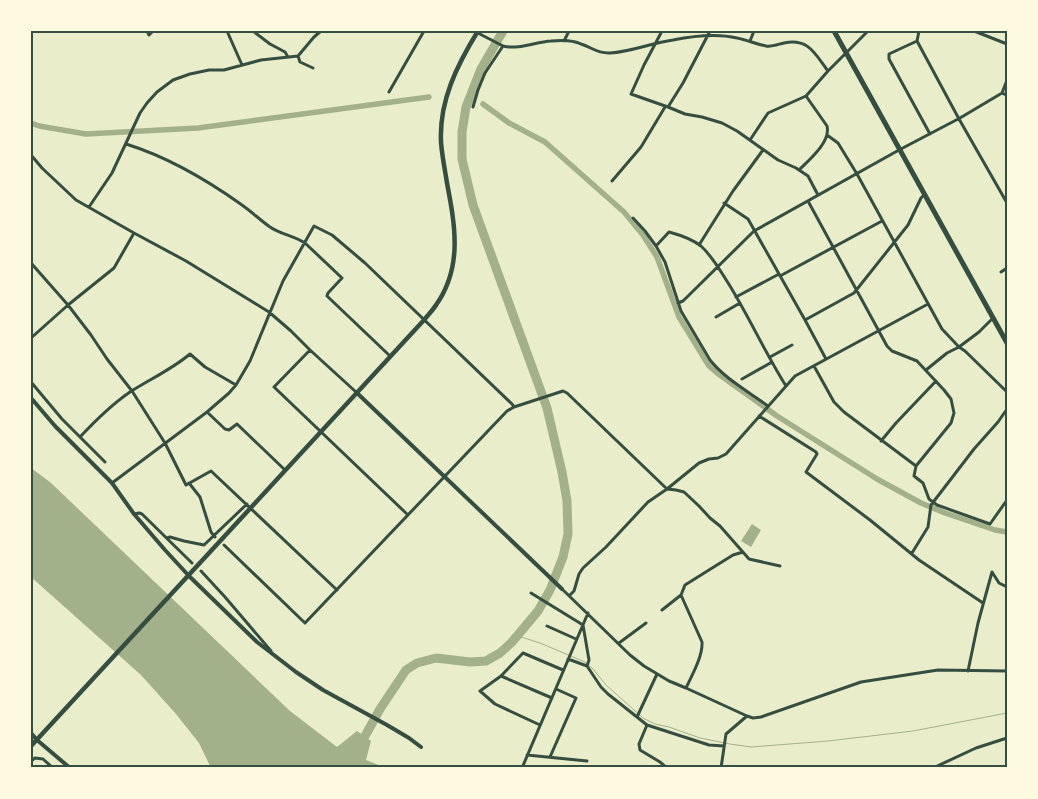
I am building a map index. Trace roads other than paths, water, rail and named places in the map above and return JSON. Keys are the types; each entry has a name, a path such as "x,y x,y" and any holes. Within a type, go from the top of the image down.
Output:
{"highway":[{"path":"834,31 1007,343"}],"main road":[{"path":"31,746 182,584 249,506 285,470 437,304 448,283 455,250 452,207 441,141 442,121 450,85 477,32"},
{"path":"356,392 562,589"},
{"path":"31,398 55,426 112,483 134,514 189,576 257,642 323,690 387,725 421,747"},
{"path":"31,733 70,768"}],"street":[{"path":"147,31 150,35 153,31"},
{"path":"227,31 242,65"},
{"path":"254,31 270,44 285,52 288,57"},
{"path":"89,207 112,173 140,113 157,92 173,80 190,74 209,70 224,70 260,60 298,56 321,31"},
{"path":"389,92 424,31"},
{"path":"564,41 569,31"},
{"path":"662,31 631,94 685,114 722,123 737,131 778,160 808,176 818,195"},
{"path":"750,41 754,31"},
{"path":"750,140 768,112 806,96 868,31"},
{"path":"974,31 1007,44"},
{"path":"477,32 501,46 512,48 551,41 564,41 580,43 601,53 624,51 709,33 735,37 768,47 791,41 802,42 808,46 828,71"},
{"path":"918,32 916,40 1006,202"},
{"path":"612,181 641,147 683,82 709,33"},
{"path":"916,40 890,54 889,59 930,134"},
{"path":"473,107 485,73 501,46"},
{"path":"298,56 300,62 313,68"},
{"path":"678,303 683,301 754,230 959,119 1002,93 1007,80"},
{"path":"1002,93 1007,95"},
{"path":"799,170 816,152 827,135 828,130 806,96"},
{"path":"827,135 838,143 857,174 942,329 1007,392"},
{"path":"126,144 144,149 202,178 281,234 305,243 342,278 328,293 328,296 390,356"},
{"path":"699,245 724,203 763,150"},
{"path":"31,155 76,200 186,261 270,312 356,392"},
{"path":"805,320 857,290 908,226 924,195"},
{"path":"808,201 880,330 887,346 892,351 917,361 951,399 954,413 951,423 916,466 914,476 923,483 932,504 990,524 1007,500"},
{"path":"724,203 748,219 826,359"},
{"path":"633,218 656,246 664,262 680,311 710,360 715,366 768,406"},
{"path":"736,297 834,248 882,221"},
{"path":"112,483 207,412 236,385 250,361 282,281 314,226 332,235 366,263 514,407"},
{"path":"656,246 669,232 699,245 708,254 718,266 786,386"},
{"path":"31,338 114,268 134,233"},
{"path":"31,263 68,305 132,391 165,443 186,485 211,471 338,590"},
{"path":"1001,272 1007,268"},
{"path":"716,317 740,304"},
{"path":"570,596 574,591 579,574 583,568 606,547 648,502 699,463 726,454 796,376 928,304"},
{"path":"926,370 947,353 959,347 979,332 993,318"},
{"path":"770,357 792,345"},
{"path":"310,350 274,387 408,515"},
{"path":"80,437 132,391 161,375 190,354 204,367 236,385"},
{"path":"742,379 772,362"},
{"path":"814,366 834,402 844,412 916,466"},
{"path":"882,441 896,423 936,381"},
{"path":"31,382 52,408 106,462"},
{"path":"224,545 306,623 507,411 563,391 667,488 684,492 720,526 749,559 780,566"},
{"path":"912,553 928,527 932,504 974,448 998,422 1007,409"},
{"path":"207,412 225,429 229,430 236,424 285,470"},
{"path":"759,416 816,452 817,454 806,472 919,560 983,603"},
{"path":"189,483 200,497 214,536"},
{"path":"167,538 170,537 204,545 249,506"},
{"path":"134,514 142,514 192,563"},
{"path":"662,610 681,595 685,585 733,555 743,552"},
{"path":"201,571 277,658"},
{"path":"968,671 992,572 999,584 1007,587"},
{"path":"562,589 644,666 669,681 753,718 761,717 861,682 938,670 1007,671"},
{"path":"531,593 582,625 589,660 587,666"},
{"path":"681,595 703,647 686,688"},
{"path":"522,768 588,613"},
{"path":"618,643 646,623"},
{"path":"548,626 576,639"},
{"path":"540,725 495,704 480,691 501,676 523,653 564,670"},
{"path":"570,656 587,666 608,694 647,725 709,745 724,745"},
{"path":"637,717 657,674"},
{"path":"501,676 552,698"},
{"path":"550,758 576,698 556,689"},
{"path":"721,768 726,734 747,716"},
{"path":"647,725 639,744 640,750 667,768"},
{"path":"932,768 976,748 1007,738"},
{"path":"528,755 587,761"},
{"path":"31,761 35,758 43,760 53,768"}],"waterway":[{"path":"359,747 380,709 406,670 417,663 436,658 470,662 486,661 500,653 512,642 538,611 550,590 563,557 568,534 567,501 547,408 473,205 462,159 462,132 466,107 481,69 503,31"},
{"path":"31,123 86,134 198,128 429,97"},
{"path":"483,104 509,123 545,142 624,212 643,235 657,257 679,317 709,366 717,373 777,416 877,479 921,503 945,513 995,530 1007,532"},
{"path":"518,636 585,662 606,685 643,718 655,724 700,738 730,744 751,747 828,741 913,731 1007,713"}]}
